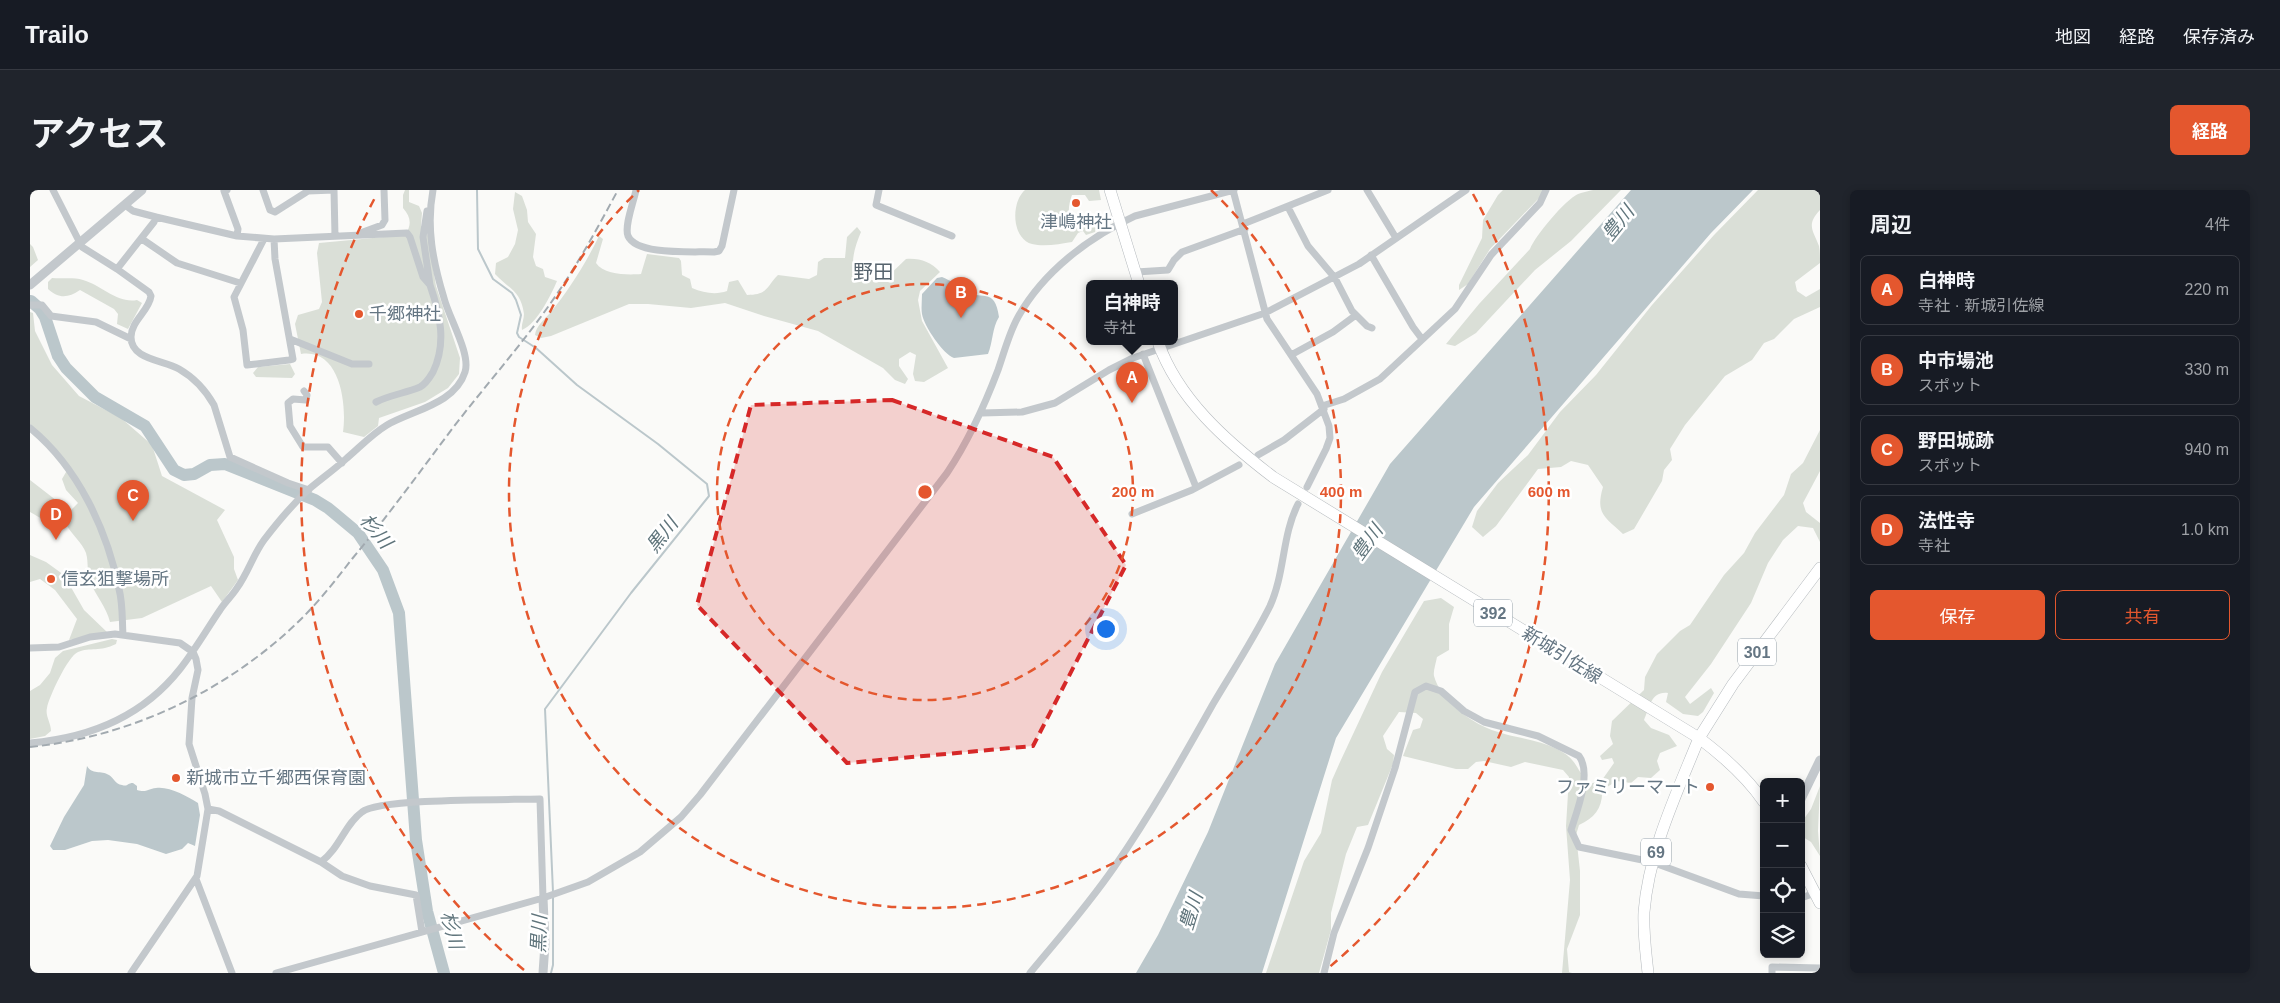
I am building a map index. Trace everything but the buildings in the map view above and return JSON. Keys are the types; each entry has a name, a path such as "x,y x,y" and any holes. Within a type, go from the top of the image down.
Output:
{"main road":[{"path":"1110,190 1138,280"},
{"name":"新城引佐線","path":"1159,345 1177,378 1215,430 1273,477 1698,738 1721,755 1760,796"},
{"name":"301","path":"1698,738 1733,684 1820,568"},
{"name":"69","path":"1648,973 1644,942 1644,914 1652,862 1670,806 1698,738"},
{"path":"1802,868 1818,898"}],"street":[{"path":"53,190 82,247 117,269 148,292 150,300 133,328 131,339 137,351 142,355 180,370 210,397 214,404 230,457 308,491"},
{"path":"30,285 142,190"},
{"path":"225,190 238,229 237,236"},
{"path":"263,190 270,210 274,212 308,191 334,190 335,236"},
{"path":"125,205 133,211 237,236 264,239 335,236 360,233 382,225 385,220 384,190"},
{"path":"30,743 110,725 132,713 151,698 179,671 222,607 238,588 263,542 298,500 386,426 445,398 455,391 462,382 466,370 465,352 452,322 431,247 429,210 433,190"},
{"path":"636,190 627,228 628,236 634,243 644,248 655,250 714,252 719,251 722,246 734,190"},
{"path":"879,190 876,205 952,236"},
{"path":"276,973 545,897 588,882 640,852 681,817 773,703 962,451 982,413 1017,318 1039,286 1059,265 1121,222 1135,216 1233,190 1244,226 1265,313 1323,407 1330,438 1307,487"},
{"path":"1136,272 1168,270 1182,252 1328,190"},
{"path":"1367,190 1396,238"},
{"path":"1178,339 1265,313 1335,278 1372,255 1466,190"},
{"path":"1258,455 1284,440 1323,407 1344,399 1380,379 1455,309 1492,255 1540,203 1546,190"},
{"path":"1288,207 1308,246 1335,278 1356,315 1372,328"},
{"path":"376,402 423,386 432,375 439,360 441,327 439,311 430,285 423,237 425,213 429,210"},
{"path":"117,269 142,239 156,217"},
{"path":"360,233 364,235 407,233 410,236 423,277 430,285"},
{"path":"142,239 177,263 240,283"},
{"path":"264,239 234,297 243,330 247,364 293,358 274,259 274,239"},
{"path":"1372,255 1413,327 1422,339"},
{"path":"31,305 42,305 51,316 96,322 131,339"},
{"path":"1291,355 1333,332 1356,315"},
{"path":"290,340 352,364 369,364"},
{"path":"982,413 1022,412 1055,403 1108,370 1159,345"},
{"path":"1143,354 1196,488"},
{"path":"304,391 307,395 306,400 293,399 288,404 292,432 303,446 328,447 342,463"},
{"path":"30,428 63,462 76,481 100,526 119,589 123,635"},
{"path":"1132,514 1196,488 1239,465"},
{"path":"1030,973 1077,917 1119,860 1164,790 1244,651 1270,605 1276,590 1290,526 1298,504"},
{"path":"30,648 59,647 90,638 123,635 172,640 180,643 192,652 196,658 198,670 192,698 189,744 208,809 196,879 131,973"},
{"path":"1324,973 1334,934 1368,848 1396,768 1415,692 1426,686 1441,691 1464,711 1484,722 1538,736 1580,756 1585,767 1581,798 1571,830 1579,847 1652,862 1738,894 1760,896"},
{"path":"1805,790 1820,760"},
{"path":"321,862 337,846 362,812 381,804 540,799 545,897 545,944 542,973"},
{"path":"208,809 219,811 321,862 342,876 370,886 416,895 424,931"},
{"path":"196,879 232,973"},
{"path":"1805,898 1818,898"},
{"path":"1772,973 1772,967 1820,968"}],"highlighted area":[{"path":"892,400 1053,457 1126,565 1033,746 847,763 697,605 751,405"}],"shaded area":[{"path":"405,190 409,190 409,202 419,206 422,213 421,226 427,230 436,286 460,358 459,374 448,388 425,402 379,418 378,426 364,437 343,432 344,407 338,380 325,360 314,354 301,354 295,324 298,315 319,309 322,302 317,253 319,243 405,235 410,221 403,208"},
{"path":"1025,190 1099,190 1101,200 1089,201 1085,195 1072,195 1069,207 1070,218 1074,225 1089,223 1096,228 1095,232 1086,235 1083,231 1078,233 1072,242 1057,244 1037,245 1025,240 1020,235 1015,219 1017,203"},
{"path":"1503,190 1544,190 1541,196 1490,249 1468,284 1459,290 1459,285 1482,238 1483,220"},
{"path":"1593,190 1621,190 1571,241 1535,270 1476,333 1455,346 1446,344 1479,304 1530,249 1558,211 1578,194"},
{"path":"1758,190 1820,190 1820,210 1813,220 1812,228 1819,246 1820,263 1795,282 1797,291 1806,297 1820,289 1820,307 1794,319 1774,339 1764,343 1752,360 1725,376 1685,425 1670,449 1672,460 1664,470 1662,481 1634,529 1623,534 1607,519 1603,514 1600,503 1603,487 1588,465 1571,461 1561,467 1538,469 1496,526 1483,537 1472,527 1477,511 1498,483 1528,455 1560,412 1596,375 1652,305 1714,235"},
{"path":"515,192 522,196 527,210 528,222 536,234 533,257 536,266 543,269 545,277 557,281 538,316 528,327 522,330 524,314 520,300 514,291 495,274 496,263 508,257 515,244 518,230 513,209"},
{"path":"857,227 861,232 855,250 853,269 858,280 884,280 906,259 925,261 940,272 920,291 918,300 922,321 948,368 924,382 915,381 913,374 916,355 910,352 899,359 899,366 908,379 905,384 895,380 883,368 818,331 725,303 691,308 629,304 551,336 541,338 535,335 539,326 577,276 599,236 603,239 596,263 610,272 641,274 647,254 679,258 682,275 690,279 692,288 710,293 719,293 727,291 729,282 738,280 747,295 754,295 766,290 778,275 809,279 817,275 818,262 824,258 845,258 847,237"},
{"path":"30,244 38,260 30,267"},
{"path":"52,278 83,280 116,297 137,300 142,303 128,329 117,324 118,314 114,309 80,290 68,296 60,296 52,292 48,289 48,282"},
{"path":"30,312 33,313 35,331 52,365 79,396 121,418 152,445 162,476 225,510 217,520 234,557 234,569 238,580 222,602 211,586 142,618 110,622 89,580 87,557 82,545 66,524 52,523 30,512 30,480 70,511 78,503 66,490 62,479 69,467 30,424"},
{"path":"290,364 295,374 292,378 256,377 253,373 258,367"},
{"path":"1820,430 1820,471 1803,503 1806,512 1820,523 1820,542 1813,528 1798,526 1783,540 1768,563 1751,603 1711,664 1685,697 1690,704 1711,688 1714,693 1703,712 1698,716 1683,714 1666,702 1668,693 1662,693 1655,697 1644,720 1651,728 1669,735 1677,746 1660,753 1657,761 1660,770 1651,778 1638,777 1631,783 1617,781 1602,790 1601,802 1597,811 1579,825 1576,835 1580,871 1580,915 1567,949 1569,972 1572,973 1562,973 1570,880 1566,826 1569,777 1563,770 1525,762 1511,767 1484,761 1476,762 1468,769 1456,769 1403,756 1413,730 1420,728 1423,719 1416,713 1399,712 1383,736 1387,749 1394,755 1393,764 1368,825 1357,827 1346,854 1331,913 1331,930 1319,973 1266,973 1304,861 1321,833 1332,780 1382,672 1424,601 1441,598 1454,607 1449,624 1449,650 1437,657 1434,669 1437,685 1448,700 1470,719 1487,728 1540,742 1564,753 1573,761 1590,784 1602,780 1614,763 1612,758 1602,760 1600,756 1613,744 1610,736 1612,721 1644,690 1645,677 1657,654 1680,631 1690,625 1724,575 1744,553 1755,533 1784,495 1791,474 1803,463"},
{"path":"30,555 46,562 64,575 84,610 108,633 69,640 77,619 55,590 40,579 30,582"},
{"path":"112,639 117,640 116,644 105,648 78,652 69,661 59,677 48,703 47,714 51,731 45,736 30,739 30,691 40,685 50,673 55,658 63,651"},
{"path":"1820,786 1818,831 1820,856 1811,842 1805,838 1805,817 1811,809"}],"water":[{"name":"豊川","path":"1631,190 1753,190 1711,233 1474,507 1336,738 1262,973 1136,973 1158,935 1208,832 1275,664 1390,464"},
{"path":"942,277 951,281 962,291 969,294 986,296 994,301 999,317 988,354 954,358 945,351 930,332 923,319 922,294 937,278"},
{"path":"87,766 91,770 109,775 116,782 125,786 133,783 137,786 137,790 161,788 172,790 198,803 200,815 195,846 188,843 182,849 166,854 137,844 108,840 92,841 65,850 53,850 50,846 64,817 84,785"}],"waterway":[{"name":"黒川","path":"477,190 478,249 493,279 512,293 516,300 521,315 517,333 519,337 536,348 577,385 658,444 707,484 709,496 631,593 545,709 553,892"},
{"name":"杉川","path":"31,301 40,309 45,317 58,356 66,368 95,397 145,426 174,470 184,475 194,474 210,465 225,464 315,500 328,508 358,533 383,570 399,613 416,840 427,911 444,973"},
{"name":"黒川","path":"551,973 553,965 553,897"}],"railway":[{"path":"30,747 67,742 103,733 139,722 174,707 207,690 239,670 269,648 297,623 326,592 535,325 591,240 618,190"}],"place":[{"name":"津嶋神社","path":"1076,203"},
{"name":"千郷神社","path":"359,314"},
{"name":"中市場池","path":"961,318"},
{"name":"白神時","path":"1132,403"},
{"name":"野田城跡","path":"133,521"},
{"name":"法性寺","path":"56,540"},
{"name":"信玄狙撃場所","path":"51,579"},
{"name":"新城市立千郷西保育園","path":"176,778"},
{"name":"ファミリーマート","path":"1710,787"}],"district":[{"name":"野田","path":"873,272"}]}
